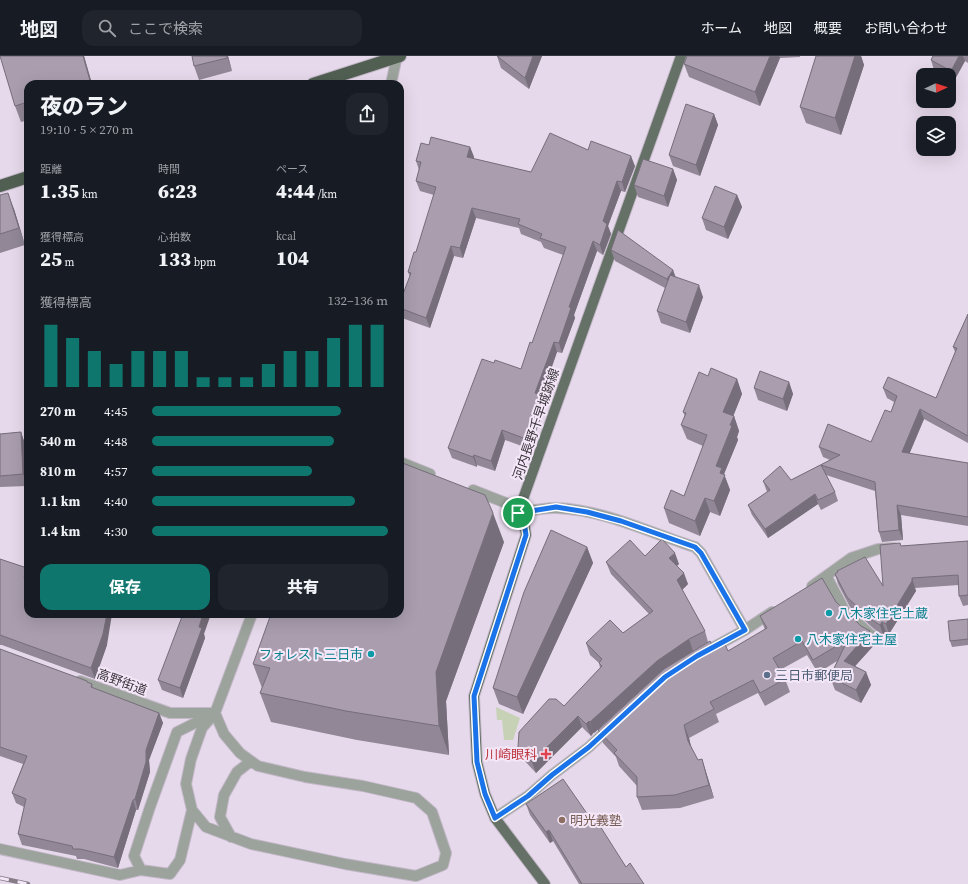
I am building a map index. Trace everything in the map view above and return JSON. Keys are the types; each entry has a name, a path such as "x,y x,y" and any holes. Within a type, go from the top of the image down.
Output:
{"highway":[{"path":"325,80 398,56"},
{"path":"0,186 24,178"}],"main road":[{"name":"河内長野千早城跡線","path":"518,513 681,56"},
{"path":"518,513 524,522 526,535 474,696 477,762 485,794 495,818 545,884"}],"street":[{"path":"392,80 398,56"},
{"path":"404,464 443,479"},
{"path":"464,487 506,503 518,513 556,507 587,512 621,521 695,547 701,553 745,630"},
{"path":"802,593 827,577 851,558 878,549 905,546"},
{"path":"827,577 845,611 870,634 880,640"},
{"path":"704,652 745,630 783,605"},
{"path":"215,713 224,734 240,753 258,766 305,777 363,786 416,798 432,812 446,853 443,865 416,876 345,864 251,844 206,827 192,810 186,784 191,759 202,728 215,713 251,618"},
{"name":"高野街道","path":"70,677 170,713 215,713"},
{"path":"141,870 134,856 177,732 215,713"},
{"path":"495,818 528,796 552,775 589,747 616,721"},
{"path":"231,837 220,817 224,795 237,772 251,761"},
{"path":"0,849 120,875 141,870 170,874 180,860 192,810"}],"green space":[{"path":"496,707 520,718 513,740 504,740 502,720 497,720"}],"building":[{"path":"0,56 83,56 90,80 24,80 24,103 15,106"},
{"path":"192,56 227,56 227,58 194,66"},
{"path":"497,56 533,56 525,78"},
{"path":"687,56 770,56 755,92 684,64"},
{"path":"816,56 855,56 835,118 800,107"},
{"path":"933,56 959,56 953,68 946,68 931,60"},
{"path":"686,104 714,114 696,165 669,155"},
{"path":"550,133 588,150 591,141 631,156 622,182 617,181 603,221 607,224 600,245 593,241 569,307 571,308 559,343 554,342 535,393 542,395 526,439 502,430 491,461 474,455 473,457 448,448 482,359 494,363 495,360 521,369 530,342 532,343 566,247 540,238 542,234 518,224 520,219 472,208 460,248 451,246 426,318 404,310 404,291 411,273 408,272 414,252 416,252 436,187 416,181 421,162 416,161 421,143 429,145 431,137 470,147 467,157 531,172"},
{"path":"643,159 673,169 664,196 634,185"},
{"path":"715,186 737,195 724,227 702,218"},
{"path":"8,193 19,228 0,234 0,195"},
{"path":"618,230 673,270 667,279 611,250"},
{"path":"670,275 699,285 686,322 657,311"},
{"path":"968,314 968,436 920,409 902,452 968,463 968,517 897,505 899,530 879,532 875,482 821,465 835,492 818,500 815,494 765,529 748,505 770,490 763,481 780,466 791,480 840,455 819,447 828,424 871,442 885,410 891,412 897,396 883,388 888,377 936,398 957,348 953,347"},
{"path":"711,368 737,379 723,412 734,416 730,425 732,426 716,466 722,468 720,473 725,475 714,501 705,498 695,521 664,508 671,490 684,496 707,435 681,425 686,413 683,412 699,372 708,376"},
{"path":"760,371 789,382 783,399 754,388"},
{"path":"21,432 23,474 0,476 0,434"},
{"name":"フォレスト三日市","path":"404,464 485,495 493,513 436,672 439,726 346,711 260,693 270,668 253,664 270,618 404,618"},
{"path":"551,530 587,547 517,697 493,688 524,592"},
{"path":"662,539 675,553 669,558 684,573 677,580 705,631 689,639 657,661 590,722 589,721 586,724 578,716 532,762 518,747 519,732 549,699 556,699 564,706 602,666 599,663 602,659 586,643 610,620 623,633 653,611 606,562 630,540 645,556"},
{"path":"968,541 968,595 959,596 958,575 912,578 912,581 886,624 882,622 880,625 870,619 847,597 835,574 838,572 837,571 865,557 883,586 880,545 900,543 901,546"},
{"path":"0,559 24,567 24,618 106,618 103,634 91,668 0,635"},
{"path":"822,578 836,602 861,626 870,631 844,661 866,672 856,690 830,677 848,639 813,660 802,641 773,658 785,679 760,693 753,680 710,702 714,709 684,725 688,741 698,760 702,759 709,785 675,795 637,797 637,777 614,753 617,750 598,730 664,669 710,641 712,645 723,640 728,651 767,628 760,616"},
{"path":"181,618 202,618 199,627 202,628 180,688 158,680"},
{"path":"968,619 968,639 950,641 948,621"},
{"path":"0,649 87,681 92,684 91,687 159,713 146,750 146,762 135,799 133,800 114,857 80,849 73,849 72,846 18,834 26,799 12,793 27,756 0,747"},
{"path":"563,779 597,828 600,826 626,867 630,863 644,884 582,884 549,830 546,832 526,804"}],"railway":[{"path":"0,878 28,884"}],"place":[{"name":"八木家住宅土蔵","path":"829,613"},
{"name":"八木家住宅主屋","path":"798,639"},
{"name":"フォレスト三日市","path":"371,654"},
{"name":"三日市郵便局","path":"767,675"},
{"name":"川崎眼科","path":"546,754"},
{"name":"明光義塾","path":"562,820"}],"route":[{"path":"556,507 587,512 621,521 695,547 701,553 745,630 697,656 665,677 610,726 589,747 552,775 528,796 495,818 485,794 477,762 474,696 526,535 524,522 518,513 556,507"}]}
